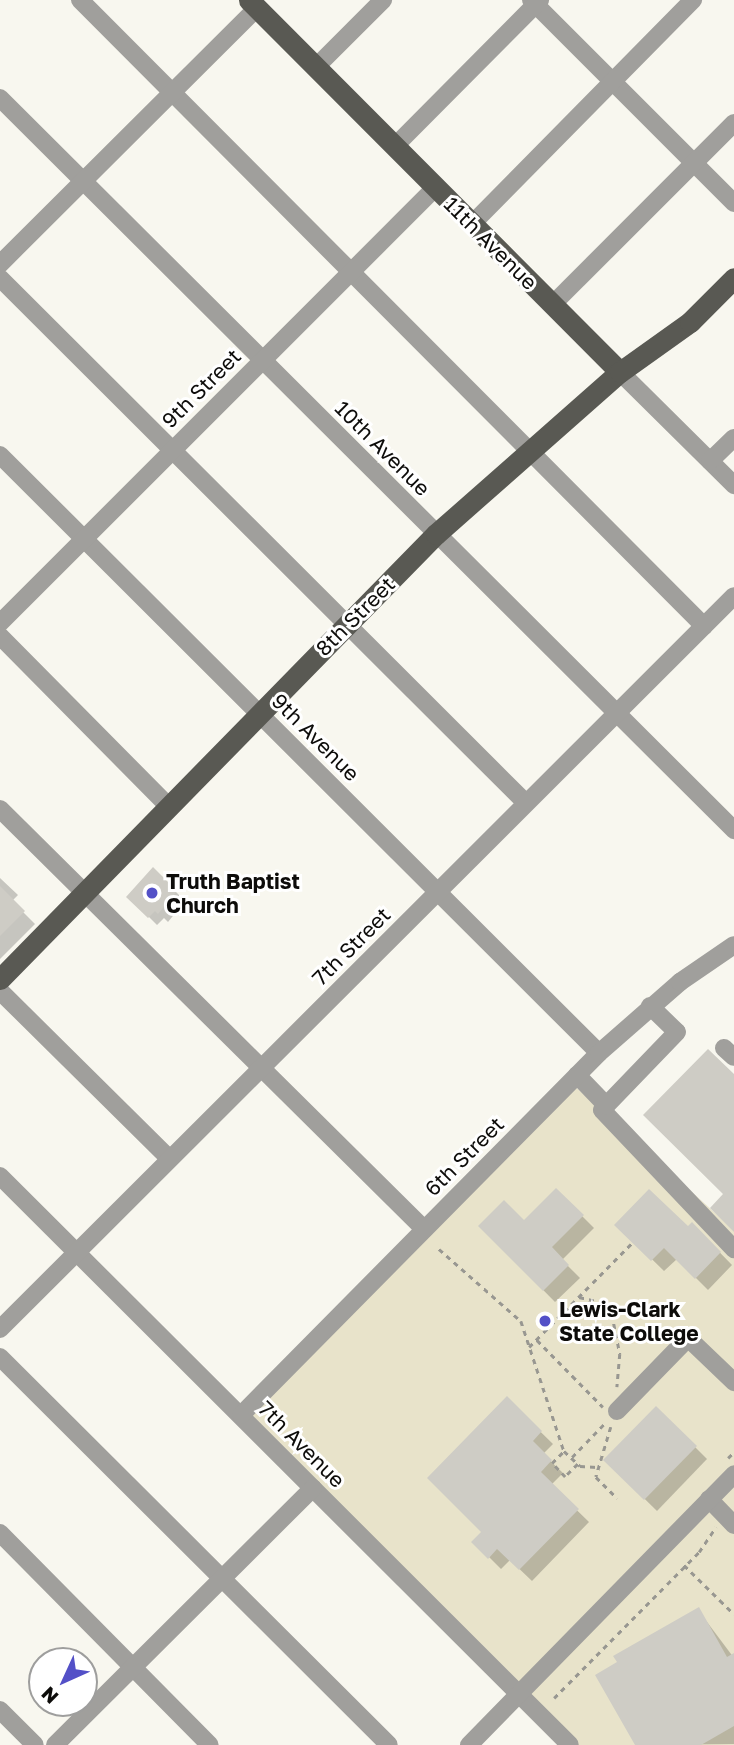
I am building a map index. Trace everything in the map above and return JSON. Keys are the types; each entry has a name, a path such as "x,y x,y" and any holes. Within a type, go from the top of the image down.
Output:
{"main road":[{"name":"11th Avenue","path":"253,4 620,372"},
{"name":"8th Street","path":"0,979 436,534 620,372 690,322 734,278"}],"street":[{"path":"80,0 704,626"},
{"path":"316,67 383,0"},
{"path":"472,224 693,0"},
{"path":"395,146 536,1 734,203"},
{"path":"0,264 172,92 253,4"},
{"name":"10th Avenue","path":"0,98 734,830"},
{"path":"553,304 734,123"},
{"name":"9th Street","path":"0,623 261,359 436,187"},
{"path":"0,278 526,803"},
{"name":"11th Avenue","path":"620,372 734,485"},
{"path":"710,461 734,438"},
{"name":"9th Avenue","path":"0,455 439,890 599,1053"},
{"name":"7th Street","path":"0,1329 734,596"},
{"path":"0,636 168,806"},
{"path":"0,809 424,1229"},
{"name":"6th Street","path":"241,1415 599,1053 650,1006 734,945"},
{"path":"0,991 169,1158"},
{"path":"650,1006 677,1032 602,1110 734,1249"},
{"path":"577,1075 606,1105"},
{"name":"7th Avenue","path":"0,1176 569,1745"},
{"path":"610,1418 688,1338 734,1382"},
{"path":"708,1356 734,1362"},
{"path":"0,1357 389,1745"},
{"path":"469,1745 734,1474"},
{"path":"55,1745 313,1488"},
{"path":"709,1499 728,1521"},
{"path":"0,1533 211,1745"},
{"path":"0,1710 35,1745"}],"path":[{"path":"529,1347 632,1243"},
{"path":"439,1249 521,1321 564,1451 578,1464 597,1467"},
{"path":"579,1297 610,1304 620,1354 617,1390"},
{"path":"537,1339 610,1418"},
{"path":"571,1458 610,1418"},
{"path":"610,1418 596,1476 617,1498"},
{"path":"564,1451 552,1463 565,1477 578,1464"},
{"path":"554,1698 728,1521"},
{"path":"684,1565 734,1614"}],"shaded area":[{"name":"Lewis-Clark State College","path":"570,1082 734,1230 734,1745 569,1745 241,1415"}],"building":[{"name":"Truth Baptist Church","path":"153,867 177,891 158,914 155,911 148,918 126,897"},
{"path":"0,886 25,911 0,936"},
{"path":"708,1049 734,1074 734,1232 710,1208 723,1194 643,1115"},
{"path":"556,1188 584,1215 552,1247 569,1265 543,1291 478,1226 504,1200 524,1220"},
{"path":"649,1189 688,1226 692,1222 721,1252 695,1279 664,1248 651,1261 614,1225"},
{"path":"507,1396 542,1431 533,1441 552,1460 541,1472 579,1509 519,1570 497,1549 488,1559 471,1542 481,1532 427,1478"},
{"path":"656,1406 697,1446 644,1500 603,1460"},
{"path":"699,1607 727,1657 734,1653 734,1726 701,1745 635,1745 595,1675 617,1662 613,1656"}],"place":[{"name":"Truth Baptist Church","path":"152,893"},
{"name":"Lewis-Clark State College","path":"545,1321"}]}
